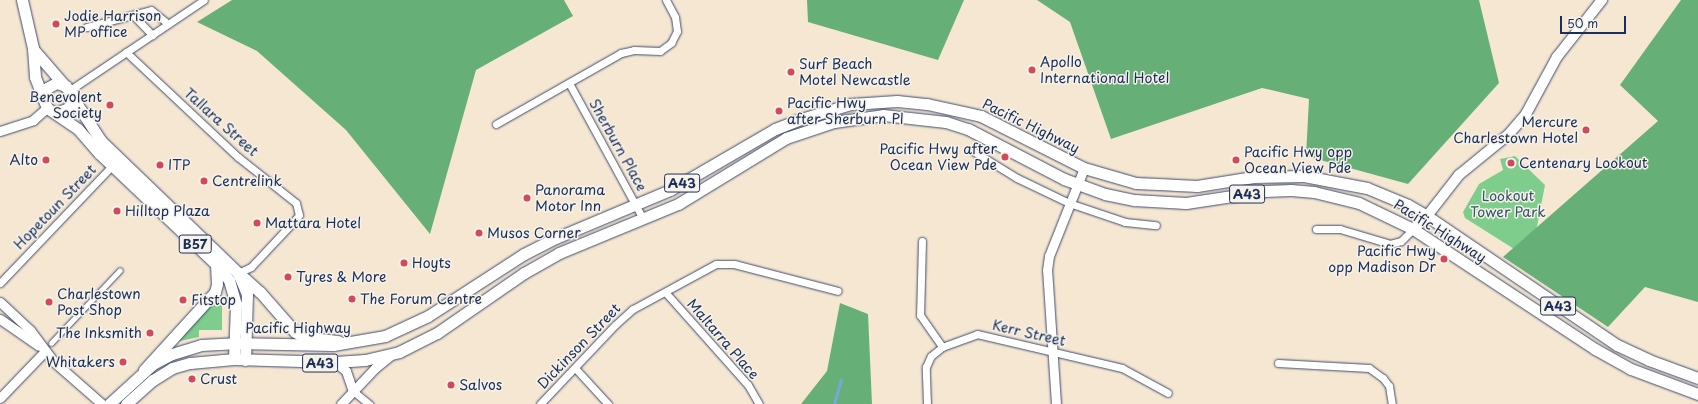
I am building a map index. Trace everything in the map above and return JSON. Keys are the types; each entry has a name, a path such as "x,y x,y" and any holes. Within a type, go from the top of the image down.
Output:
{"main road":[{"name":"B57","path":"22,0 33,48 35,77 48,106 78,128 112,166 216,264 229,280 235,299 234,359"},
{"path":"1413,229 1427,216 1458,175 1508,135 1526,114 1557,57 1602,0"},
{"name":"B57","path":"33,48 70,91 101,141 238,273 247,294 245,360"},
{"path":"51,85 70,91 69,108 48,106 51,85"},
{"name":"Pacific Highway","path":"109,404 144,370 182,350 201,345 234,343 332,346 385,336 412,325 524,254 582,225 670,190 775,129 801,118 851,104 879,102 927,104 981,116 1084,168 1110,177 1163,186 1197,186 1278,175 1324,178 1383,194 1427,216 1617,345 1649,360 1698,378"},
{"name":"Pacific Highway","path":"126,404 152,380 172,368 198,361 234,359 335,362 364,360 393,354 437,333 524,273 559,253 643,219 710,187 786,138 834,122 883,115 940,121 968,129 1076,184 1105,194 1158,202 1186,202 1264,191 1314,192 1359,203 1413,229 1595,349 1630,369 1698,394"},
{"path":"144,370 215,292 218,284 216,264"},
{"path":"238,273 260,292 294,332 304,337 353,343"}],"street":[{"path":"70,91 204,0"},
{"path":"496,124 621,53 634,50 660,51 671,43 677,30 675,17 666,0"},
{"path":"87,27 151,10 168,24"},
{"path":"133,15 152,35"},
{"name":"Tallara Street","path":"126,52 238,157 292,198 299,209 295,220 251,267 238,273"},
{"name":"Sherburn Place","path":"569,83 643,219"},
{"path":"0,131 33,120 48,106"},
{"path":"973,151 1005,172 1069,203 1125,222 1156,225"},
{"name":"Hopetoun Street","path":"0,283 112,166"},
{"path":"1056,404 1047,270 1049,256 1076,184 1084,168"},
{"path":"1316,229 1340,229 1390,244 1401,241 1413,229"},
{"path":"922,241 920,315 942,347"},
{"name":"Dickinson Street","path":"540,404 615,324 633,309 716,264 734,264 838,291"},
{"path":"51,343 120,270"},
{"name":"Maltarra Place","path":"666,292 748,385 759,404"},
{"path":"0,302 10,313 30,330 45,351"},
{"path":"1,320 8,318 10,313"},
{"path":"1,320 45,351 102,404"},
{"name":"Kerr Street","path":"927,404 926,367 931,356 942,347 977,334 1122,368 1168,393"},
{"path":"0,398 45,351"},
{"path":"341,404 375,368 393,354"},
{"path":"335,362 348,375 353,392 369,404"},
{"path":"1278,363 1369,368 1383,378 1388,386 1392,404"},
{"path":"575,368 608,404"}],"green space":[{"path":"232,0 564,0 573,16 476,70 430,234 346,130 257,51 197,22"},
{"path":"807,0 964,0 938,60 808,22"},
{"path":"1037,0 1479,0 1499,83 1408,184 1306,156 1309,99 1262,88 1111,139 1070,22"},
{"path":"1681,0 1698,0 1698,302 1645,287 1608,327 1503,257 1658,121 1620,85"},
{"name":"Lookout Tower Park","path":"1515,156 1545,185 1534,242 1522,254 1465,218 1463,212 1479,184 1503,170 1500,159"},
{"path":"217,296 222,301 222,330 199,330 199,337 180,341 177,336"},
{"path":"840,303 868,314 872,404 801,404 827,371"}],"waterway":[{"path":"834,404 841,380"}],"place":[{"name":"Jodie Harrison MP office","path":"56,24"},
{"name":"Apollo International Hotel","path":"1032,70"},
{"name":"Surf Beach Motel Newcastle","path":"791,72"},
{"name":"Benevolent Society","path":"110,105"},
{"name":"Pacific Hwy after Sherburn Pl","path":"779,111"},
{"name":"Mercure Charlestown Hotel","path":"1586,130"},
{"name":"Pacific Hwy after Ocean View Pde","path":"1005,157"},
{"name":"Alto","path":"46,160"},
{"name":"Pacific Hwy opp Ocean View Pde","path":"1236,160"},
{"name":"Centenary Lookout","path":"1511,163"},
{"name":"ITP","path":"160,165"},
{"name":"Centrelink","path":"204,181"},
{"name":"Panorama Motor Inn","path":"527,198"},
{"name":"Hilltop Plaza","path":"117,211"},
{"name":"Mattara Hotel","path":"257,223"},
{"name":"Musos Corner","path":"479,233"},
{"name":"Pacific Hwy opp Madison Dr","path":"1444,259"},
{"name":"Hoyts","path":"404,263"},
{"name":"Tyres & More","path":"288,277"},
{"name":"The Forum Centre","path":"352,299"},
{"name":"Fitstop","path":"183,300"},
{"name":"Charlestown Post Shop","path":"49,302"},
{"name":"The Inksmith","path":"150,333"},
{"name":"Whitakers","path":"123,362"},
{"name":"Crust","path":"192,379"},
{"name":"Salvos","path":"451,385"}]}
